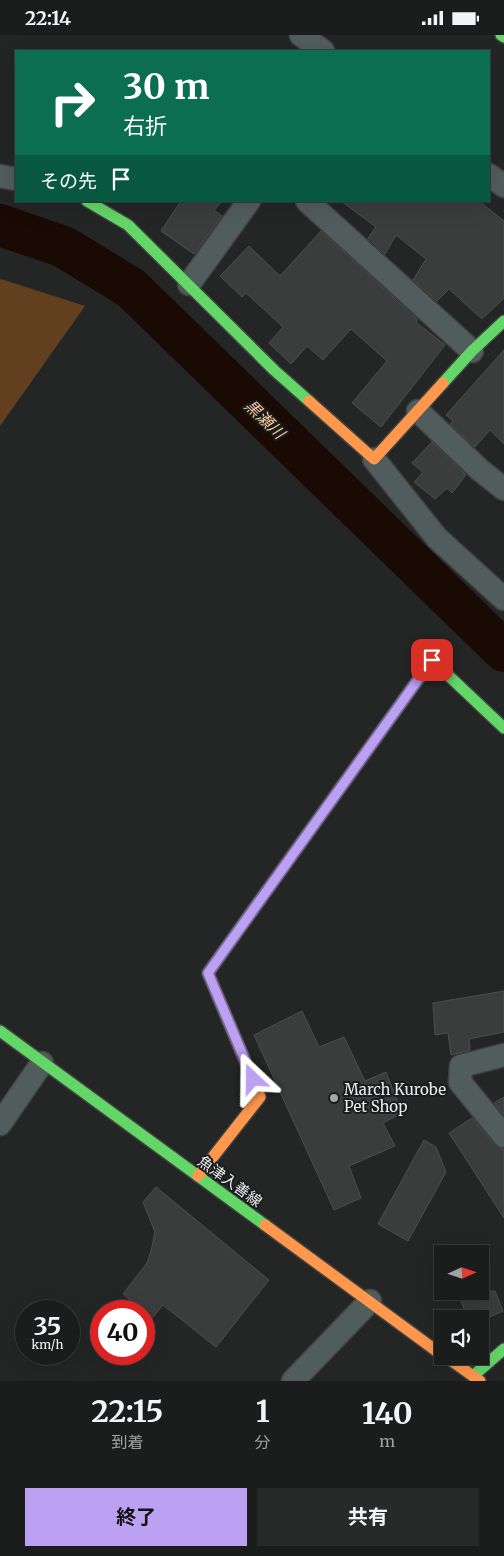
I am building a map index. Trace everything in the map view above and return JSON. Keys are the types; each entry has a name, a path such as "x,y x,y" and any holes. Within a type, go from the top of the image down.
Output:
{"street":[{"path":"301,35 322,50"},
{"path":"0,176 15,179"},
{"path":"490,176 504,186"},
{"path":"89,202 128,225 189,283 274,370 374,459 437,538 504,599"},
{"path":"189,283 248,202"},
{"path":"308,202 472,351"},
{"path":"374,459 472,351 504,321"},
{"path":"418,411 480,470 504,489"},
{"path":"198,1176 260,1097 208,973 432,660 504,727"},
{"name":"魚津入善線","path":"0,1031 434,1348"},
{"path":"504,1055 461,1066 460,1082 504,1136"},
{"path":"0,1124 42,1063"},
{"path":"293,1381 370,1301"},
{"path":"477,1379 504,1349"},
{"name":"魚津入善線","path":"458,1365 477,1379"}],"shaded area":[{"path":"0,280 85,306 0,426"}],"building":[{"path":"180,202 221,202 214,210 222,216 194,254 161,231"},
{"path":"342,202 480,202 504,221 504,298 482,319 449,289 437,301 413,280 426,259 396,235 385,254 368,238 376,227"},
{"path":"321,231 418,320 416,322 445,345 381,427 352,403 387,361 351,329 323,360 307,346 291,364 269,343 283,327 246,293 242,297 220,276 249,246 280,276"},
{"path":"504,350 504,444 490,430 475,447 450,424 453,421 446,415"},
{"path":"432,442 466,475 452,493 447,488 435,499 414,482 423,472 412,463"},
{"path":"504,991 504,1032 469,1039 470,1050 451,1055 448,1033 435,1035 433,1003"},
{"path":"302,1011 319,1047 344,1037 365,1081 386,1072 402,1113 383,1123 395,1146 349,1166 361,1198 334,1210 254,1035"},
{"path":"504,1097 504,1115 494,1103"},
{"path":"472,1118 494,1144 504,1149 504,1218 449,1133"},
{"path":"424,1140 436,1147 446,1172 408,1241 378,1224"},
{"path":"156,1187 269,1280 216,1347 163,1305 155,1314 155,1300 130,1300 123,1294 147,1263 151,1251 155,1232 143,1202"},
{"path":"489,1291 495,1291 503,1311 489,1317 489,1310 464,1310 461,1300 489,1300"}],"waterway":[{"name":"黒瀬川","path":"0,225 64,247 131,288 504,651"}],"traffic: fast":[{"path":"89,202 128,225 274,370 309,401"},
{"path":"443,383 472,351 504,321"},
{"path":"253,910 432,660 504,728"},
{"path":"0,1031 265,1225"},
{"path":"473,1376 504,1349"}],"traffic: slow":[{"path":"309,401 374,459 443,383"},
{"path":"198,1176 260,1097 208,973 253,910"},
{"path":"265,1225 434,1349"},
{"path":"458,1365 480,1381"}],"place":[{"name":"March Kurobe Pet Shop","path":"334,1098"}],"route":[{"path":"253,1079 208,973 432,660"}]}
